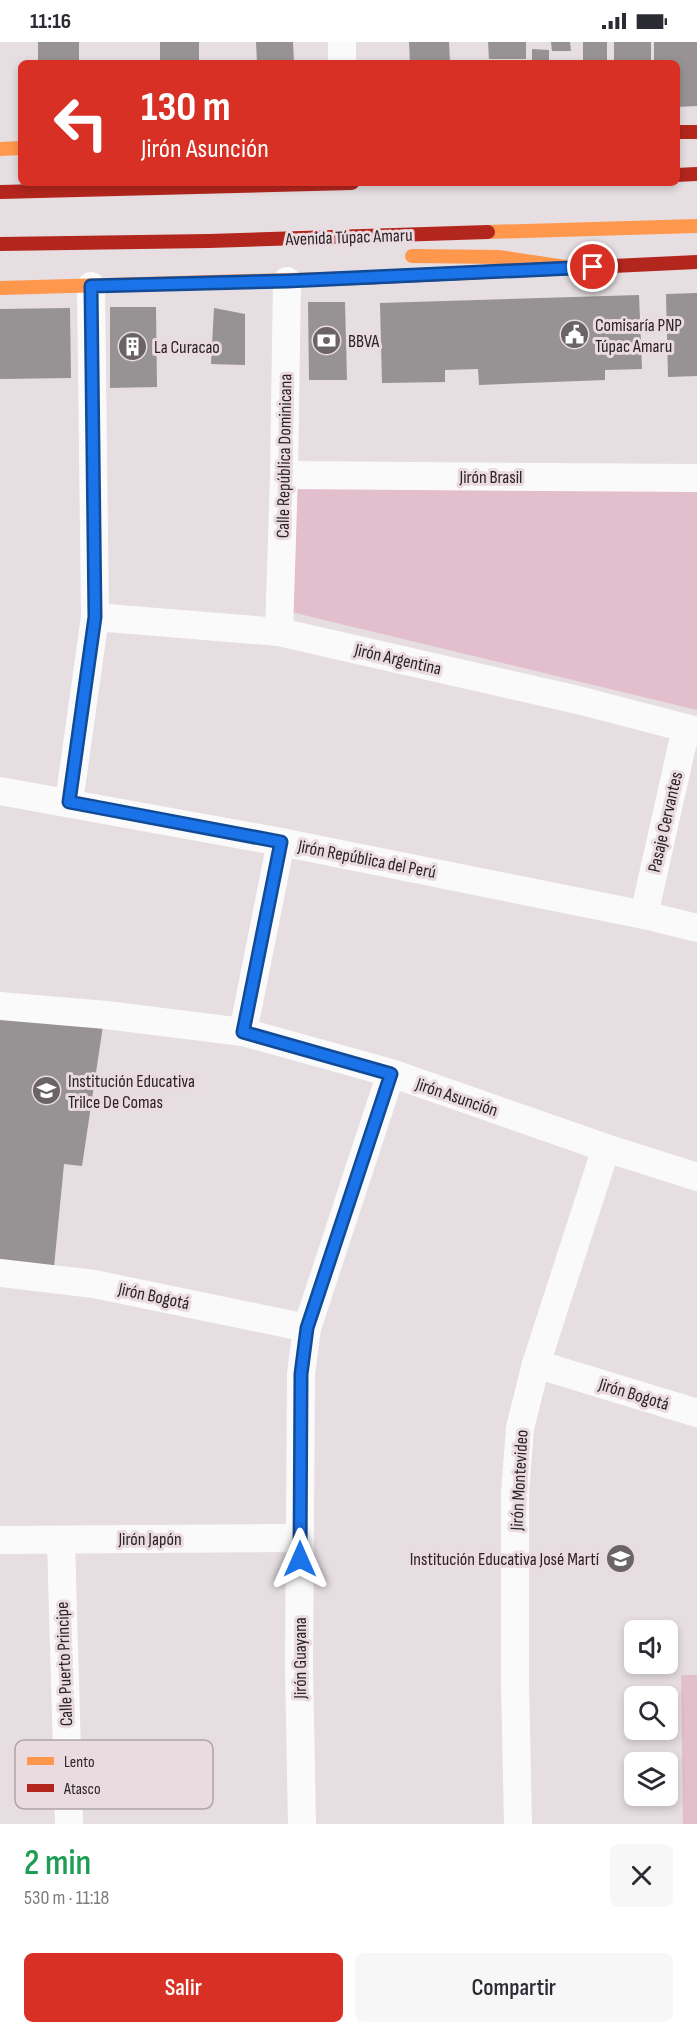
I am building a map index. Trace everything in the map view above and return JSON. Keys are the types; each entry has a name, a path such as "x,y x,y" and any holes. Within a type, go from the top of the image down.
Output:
{"main road":[{"path":"680,132 697,132"},
{"path":"0,149 18,148"},
{"path":"680,175 697,174"},
{"path":"0,192 235,186"},
{"name":"Avenida Túpac Amaru","path":"0,244 209,241 697,226"},
{"path":"209,241 235,254"},
{"path":"403,256 499,257 572,268"},
{"path":"0,288 287,281 697,262"}],"street":[{"path":"342,42 342,60"},
{"name":"Calle República Dominicana","path":"279,632 287,281"},
{"path":"69,802 95,617 91,286"},
{"name":"Jirón Brasil","path":"284,475 697,478"},
{"name":"Jirón Argentina","path":"95,617 279,632 578,700 692,729"},
{"name":"Pasaje Cervantes","path":"644,915 692,729"},
{"name":"Jirón República del Perú","path":"0,791 281,842 644,915 697,928"},
{"path":"243,1032 281,842"},
{"name":"Jirón Asunción","path":"0,1006 106,1015 243,1032 391,1074 697,1177"},
{"name":"Jirón Guayana","path":"302,1824 299,1666 301,1374 307,1328 391,1074"},
{"name":"Jirón Montevideo","path":"518,1824 515,1493 520,1428 536,1364 606,1148"},
{"name":"Jirón Bogotá","path":"0,1273 94,1284 307,1328"},
{"name":"Jirón Bogotá","path":"536,1364 697,1413"},
{"name":"Jirón Japón","path":"0,1540 300,1538"},
{"name":"Calle Puerto Principe","path":"60,1540 66,1740"},
{"name":"Calle Puerto Principe","path":"69,1809 69,1824"}],"shaded area":[{"path":"296,488 697,491 697,710 287,611"},
{"path":"681,1675 697,1675 697,1824 683,1824"}],"building":[{"path":"38,42 79,42 79,60 38,60"},
{"path":"160,42 199,42 199,60 160,60"},
{"path":"256,42 293,42 294,60 257,60"},
{"path":"409,42 449,42 450,60 410,60"},
{"path":"488,42 526,42 526,59 489,59"},
{"path":"551,42 570,42 571,51 552,51"},
{"path":"583,42 607,42 607,60 583,60"},
{"path":"614,42 651,42 651,60 614,60"},
{"path":"654,42 697,42 697,106 680,107 680,60 654,60"},
{"path":"532,49 549,50 549,60 532,60"},
{"path":"697,293 697,376 668,377 666,294"},
{"path":"639,295 642,369 605,370 605,380 479,385 478,369 445,370 445,382 382,383 380,303"},
{"name":"BBVA","path":"308,302 345,302 347,380 309,380"},
{"name":"La Curacao","path":"110,307 156,307 157,387 110,388"},
{"path":"70,308 71,378 0,379 0,309"},
{"path":"214,308 245,314 245,365 211,364"},
{"name":"Institución Educativa Trilce De Comas","path":"0,1010 104,1019 82,1166 64,1164 53,1277 0,1271"}],"traffic: slow":[{"path":"0,149 18,148"},
{"path":"488,232 697,226"},
{"path":"412,256 499,257 572,268"},
{"path":"0,288 359,278"}],"traffic: jam":[{"path":"680,132 697,132"},
{"path":"680,175 697,174"},
{"path":"0,192 235,186"},
{"path":"0,244 209,241 488,232"},
{"path":"359,278 697,262"}],"place":[{"name":"Comisaría PNP Túpac Amaru","path":"574,335"},
{"name":"BBVA","path":"327,341"},
{"name":"La Curacao","path":"133,347"},
{"name":"Institución Educativa Trilce De Comas","path":"47,1091"},
{"name":"Institución Educativa José Martí","path":"620,1559"}],"route":[{"path":"300,1559 301,1374 307,1328 391,1074 243,1032 281,842 69,802 95,617 91,286 287,281 593,267"}]}
